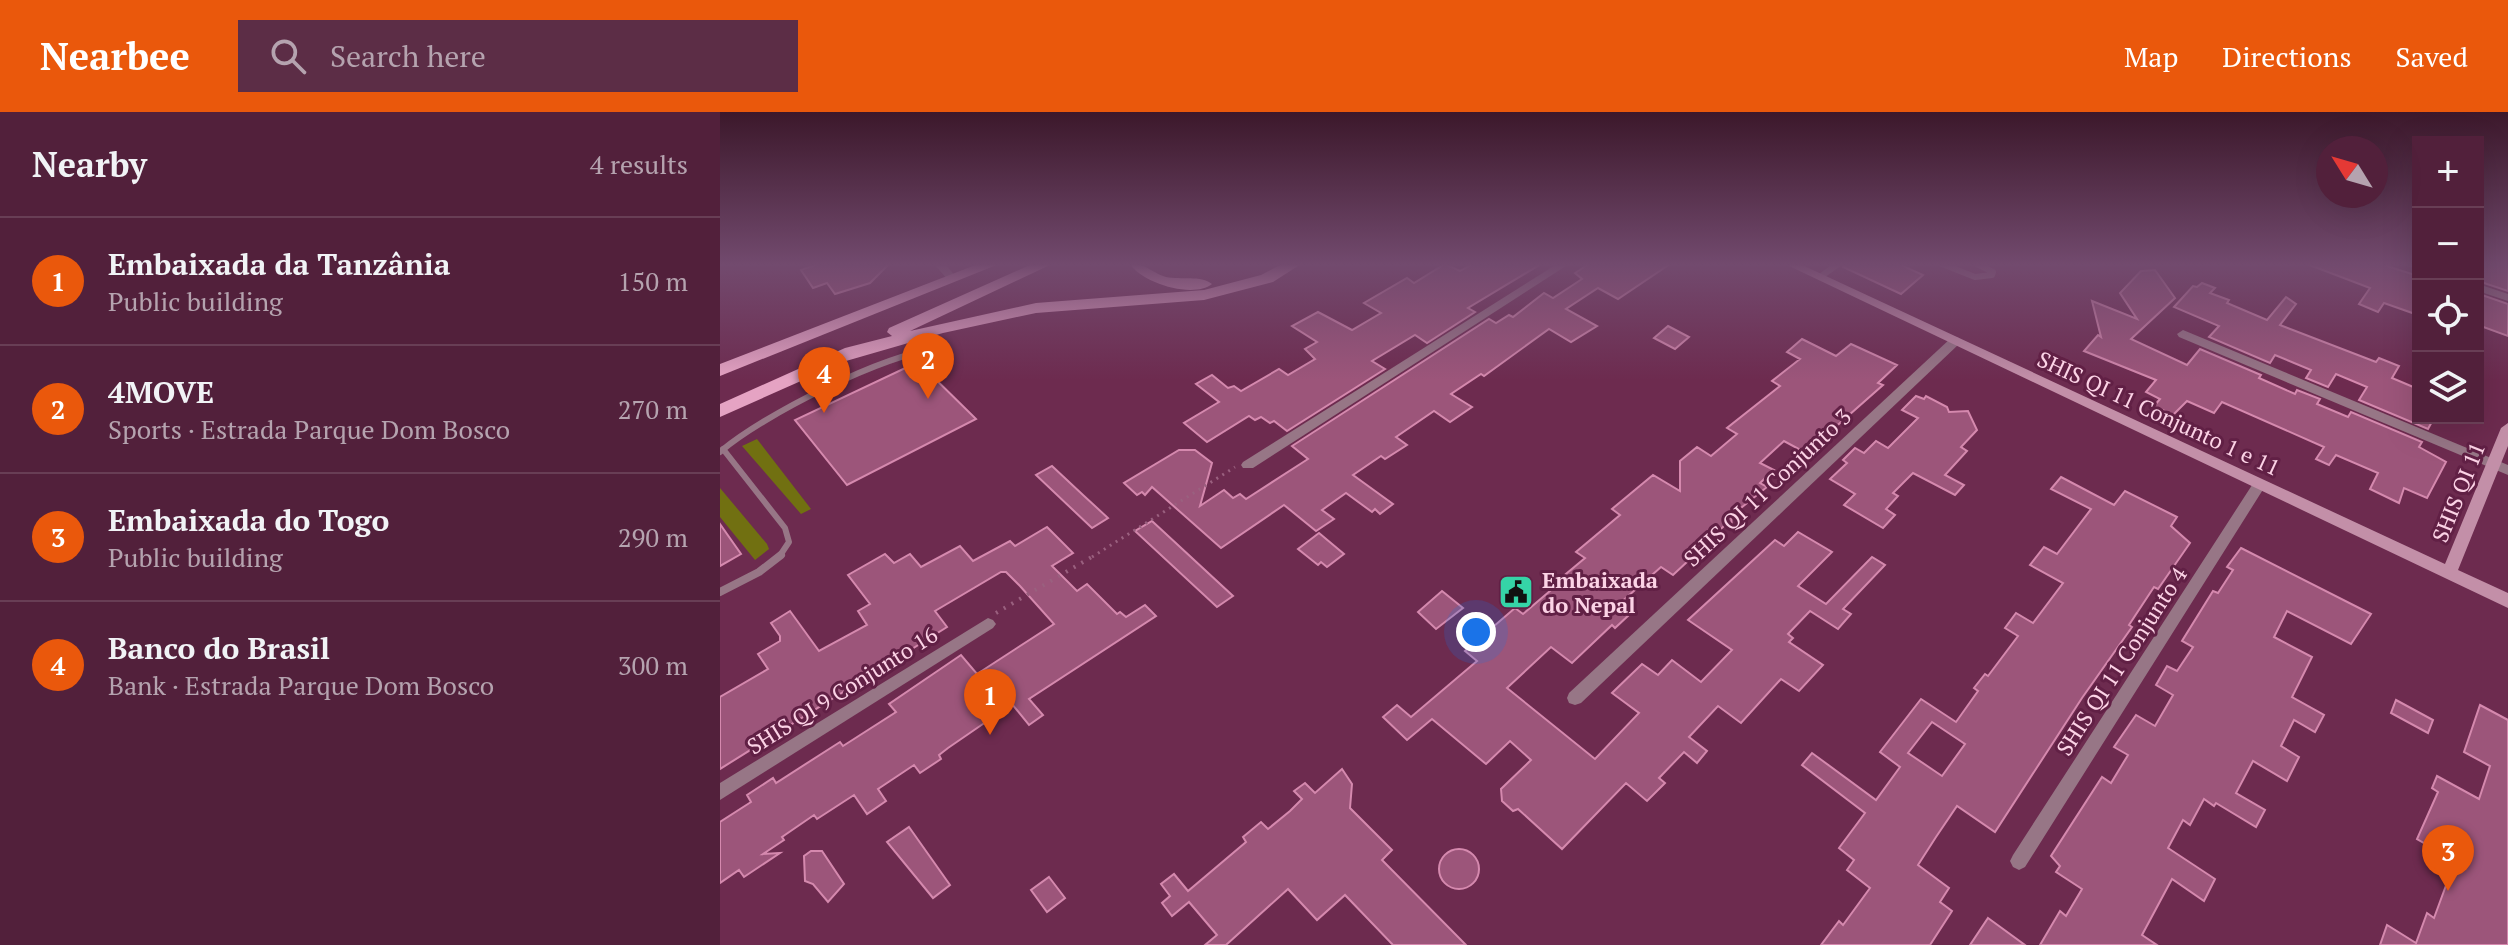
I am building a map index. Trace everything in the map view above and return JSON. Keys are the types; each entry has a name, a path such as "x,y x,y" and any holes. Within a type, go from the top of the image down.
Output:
{"main road":[{"path":"720,370 891,303"},
{"path":"720,411 959,303"},
{"path":"840,357 960,324 1035,308 1101,303"},
{"path":"780,346 795,350 805,358 805,365 796,377"}],"street":[{"path":"1251,463 1503,303"},
{"name":"SHIS QI 11 Conjunto 1 e 11","path":"1875,303 2508,601"},
{"path":"2183,334 2508,470"},
{"name":"SHIS QI 11 Conjunto 3","path":"1575,698 1955,341"},
{"name":"SHIS QI 11","path":"2449,573 2508,428"},
{"name":"SHIS QI 11 Conjunto 4","path":"2019,861 2259,485"},
{"name":"SHIS QI 9 Conjunto 16","path":"720,792 986,625"}],"lane":[{"path":"720,592 773,562 782,555 789,542 785,528 722,451 741,434 831,387 911,352 937,349"}],"path":[{"path":"986,625 994,614 1131,534 1230,470 1251,463"}],"shaded area":[{"path":"757,439 811,509 801,514 742,446"},
{"path":"720,488 767,544 769,549 755,560 720,517"}],"building":[{"path":"1364,303 1477,303 1468,308 1475,312 1427,343 1415,335 1372,361 1385,369 1287,431 1274,421 1270,423 1261,417 1255,420 1249,416 1207,442 1184,423 1219,402 1196,384 1212,375 1228,388 1234,386 1241,391 1279,369 1288,375 1315,359 1305,349 1317,342 1292,326 1318,312 1352,330 1381,313"},
{"path":"1531,303 1575,303 1566,309 1597,326 1571,342 1549,329 1484,376 1481,374 1451,394 1472,407 1450,422 1434,411 1396,437 1407,445 1385,459 1381,456 1353,475 1393,504 1380,514 1375,509 1372,512 1346,493 1322,510 1334,519 1316,531 1284,505 1221,548 1152,487 1145,495 1142,492 1137,495 1124,483 1179,450 1195,450 1212,463 1200,506 1224,490 1233,498 1240,494 1246,499 1308,459 1292,446 1489,319 1496,323 1509,315 1513,317"},
{"path":"2092,303 2137,319 2126,303 2170,303 2131,339 2187,365 2200,349 2261,375 2259,378 2295,394 2297,390 2320,399 2317,404 2348,417 2351,412 2422,442 2419,447 2446,462 2427,498 2404,488 2399,503 2370,489 2378,473 2336,455 2329,465 2316,459 2324,447 2222,402 2214,413 2187,401 2173,415 2154,406 2160,399 2146,392 2156,380 2084,351 2098,335 2101,337"},
{"path":"2178,303 2227,303 2267,320 2281,303 2294,303 2280,325 2376,362 2379,358 2399,366 2392,378 2412,386 2412,422 2359,400 2367,387 2336,374 2328,387 2306,378 2311,370 2275,355 2270,363 2209,337 2219,326 2174,307"},
{"path":"2360,303 2412,303 2412,313 2384,303 2378,312 2359,304"},
{"path":"2484,303 2508,304 2508,336 2484,327"},
{"path":"1668,326 1689,337 1675,349 1654,338"},
{"path":"1802,339 1836,356 1851,344 1897,365 1878,383 1883,385 1806,453 1784,441 1760,463 1774,470 1760,483 1767,487 1731,516 1732,526 1724,526 1699,549 1703,552 1691,562 1688,561 1673,575 1661,567 1618,605 1630,614 1615,628 1612,625 1572,663 1551,647 1507,688 1595,759 1639,713 1612,693 1642,664 1658,675 1672,660 1701,682 1732,650 1688,620 1775,540 1784,546 1798,532 1832,552 1798,586 1826,604 1872,557 1885,565 1843,609 1851,614 1838,629 1810,611 1788,634 1793,638 1789,642 1823,665 1799,691 1781,679 1741,723 1718,706 1689,737 1707,751 1697,763 1684,752 1659,778 1665,783 1647,801 1626,783 1562,849 1518,809 1513,811 1502,801 1501,789 1531,760 1510,741 1486,764 1432,719 1407,740 1383,717 1397,705 1411,717 1477,661 1465,651 1515,608 1523,614 1557,585 1555,583 1585,558 1576,552 1620,515 1612,509 1653,475 1680,491 1680,461 1697,447 1711,456 1737,434 1727,428 1780,386 1772,381 1800,359 1787,352"},
{"path":"918,362 976,419 847,485 795,420"},
{"path":"1916,396 1924,399 1926,396 1947,407 1949,412 1968,411 1977,430 1961,447 1967,451 1945,475 1964,485 1955,495 1913,473 1893,493 1898,496 1886,509 1895,515 1883,528 1844,505 1855,494 1830,479 1847,463 1843,460 1855,448 1864,453 1876,441 1888,448 1918,418 1902,410"},
{"path":"1052,466 1108,518 1092,528 1036,475"},
{"path":"2061,477 2114,505 2125,491 2177,517 2171,526 2190,543 2158,589 2154,587 2129,625 2132,627 1995,832 1957,806 1936,837 1918,865 1949,888 1940,902 1952,911 1930,945 1821,945 1839,921 1843,925 1870,888 1847,870 1854,860 1839,848 1865,813 1802,765 1812,753 1876,800 1900,767 1880,752 1921,699 1956,722 1978,691 1974,688 1985,674 1988,676 2018,636 2005,628 2016,613 2033,623 2063,583 2030,565 2044,547 2057,554 2091,509 2051,489","holes":["1932,722 1965,744 1942,776 1908,753"]},
{"path":"1152,521 1233,596 1217,607 1135,531"},
{"path":"720,524 741,554 720,566"},
{"path":"1047,527 1073,553 1052,566 1077,591 1087,584 1117,614 1120,612 1126,617 1145,605 1156,616 1029,699 1043,715 1029,725 1012,704 948,748 939,755 941,759 920,773 914,765 878,789 886,801 867,814 854,795 817,819 814,815 782,837 784,840 763,854 780,853 744,877 739,870 720,883 720,822 751,802 747,795 773,778 776,783 840,742 843,746 896,712 889,704 961,655 977,674 1054,624 1006,572 1001,572 935,611 947,627 720,769 720,697 768,669 758,654 780,641 771,623 790,611 819,651 867,625 858,611 870,604 848,575 885,554 894,563 910,554 921,567 960,546 973,561 1010,541 1015,546"},
{"path":"1319,533 1344,554 1327,567 1321,562 1318,565 1298,549"},
{"path":"2241,548 2371,614 2351,644 2287,611 2274,637 2312,657 2292,697 2324,715 2315,732 2294,720 2281,746 2299,757 2287,781 2253,761 2236,793 2265,810 2256,827 2204,799 2190,825 2183,820 2168,848 2215,879 2204,901 2172,879 2142,935 2157,945 2040,945 2060,911 2066,916 2082,889 2056,872 2060,866 2051,856 2102,777 2111,783 2128,755 2114,747 2136,715 2155,726 2173,695 2156,685 2167,666 2177,671 2193,647 2182,641 2213,591 2218,593 2233,570 2227,567"},
{"path":"1442,591 1463,608 1436,629 1418,612"},
{"path":"2396,700 2433,720 2428,733 2391,713"},
{"path":"2480,705 2508,720 2508,945 2380,945 2387,925 2416,943 2427,913 2434,918 2455,861 2417,839 2438,792 2432,788 2437,776 2479,799 2490,766 2464,752"},
{"path":"1342,769 1352,784 1350,808 1392,850 1382,860 1466,945 1393,945 1345,895 1317,920 1288,889 1226,945 1205,945 1217,935 1189,902 1172,916 1162,903 1170,896 1161,884 1174,874 1188,891 1246,842 1243,837 1261,822 1268,829 1290,811 1302,799 1294,791 1305,783 1315,793"},
{"path":"909,827 950,885 933,898 887,842"},
{"path":"1459,849 1473,855 1479,869 1473,883 1459,889 1445,883 1439,869 1445,855"},
{"path":"811,851 822,851 844,884 828,902 813,884 805,881 804,856"},
{"path":"1049,877 1065,898 1047,912 1031,890"},
{"path":"1988,918 2025,945 1970,945"}],"place":[{"name":"4MOVE","path":"928,399"},
{"name":"Banco do Brasil","path":"824,413"},
{"name":"Embaixada do Nepal","path":"1516,592"},
{"name":"Embaixada da Tanzânia","path":"990,735"},
{"name":"Embaixada do Togo","path":"2448,891"}]}
